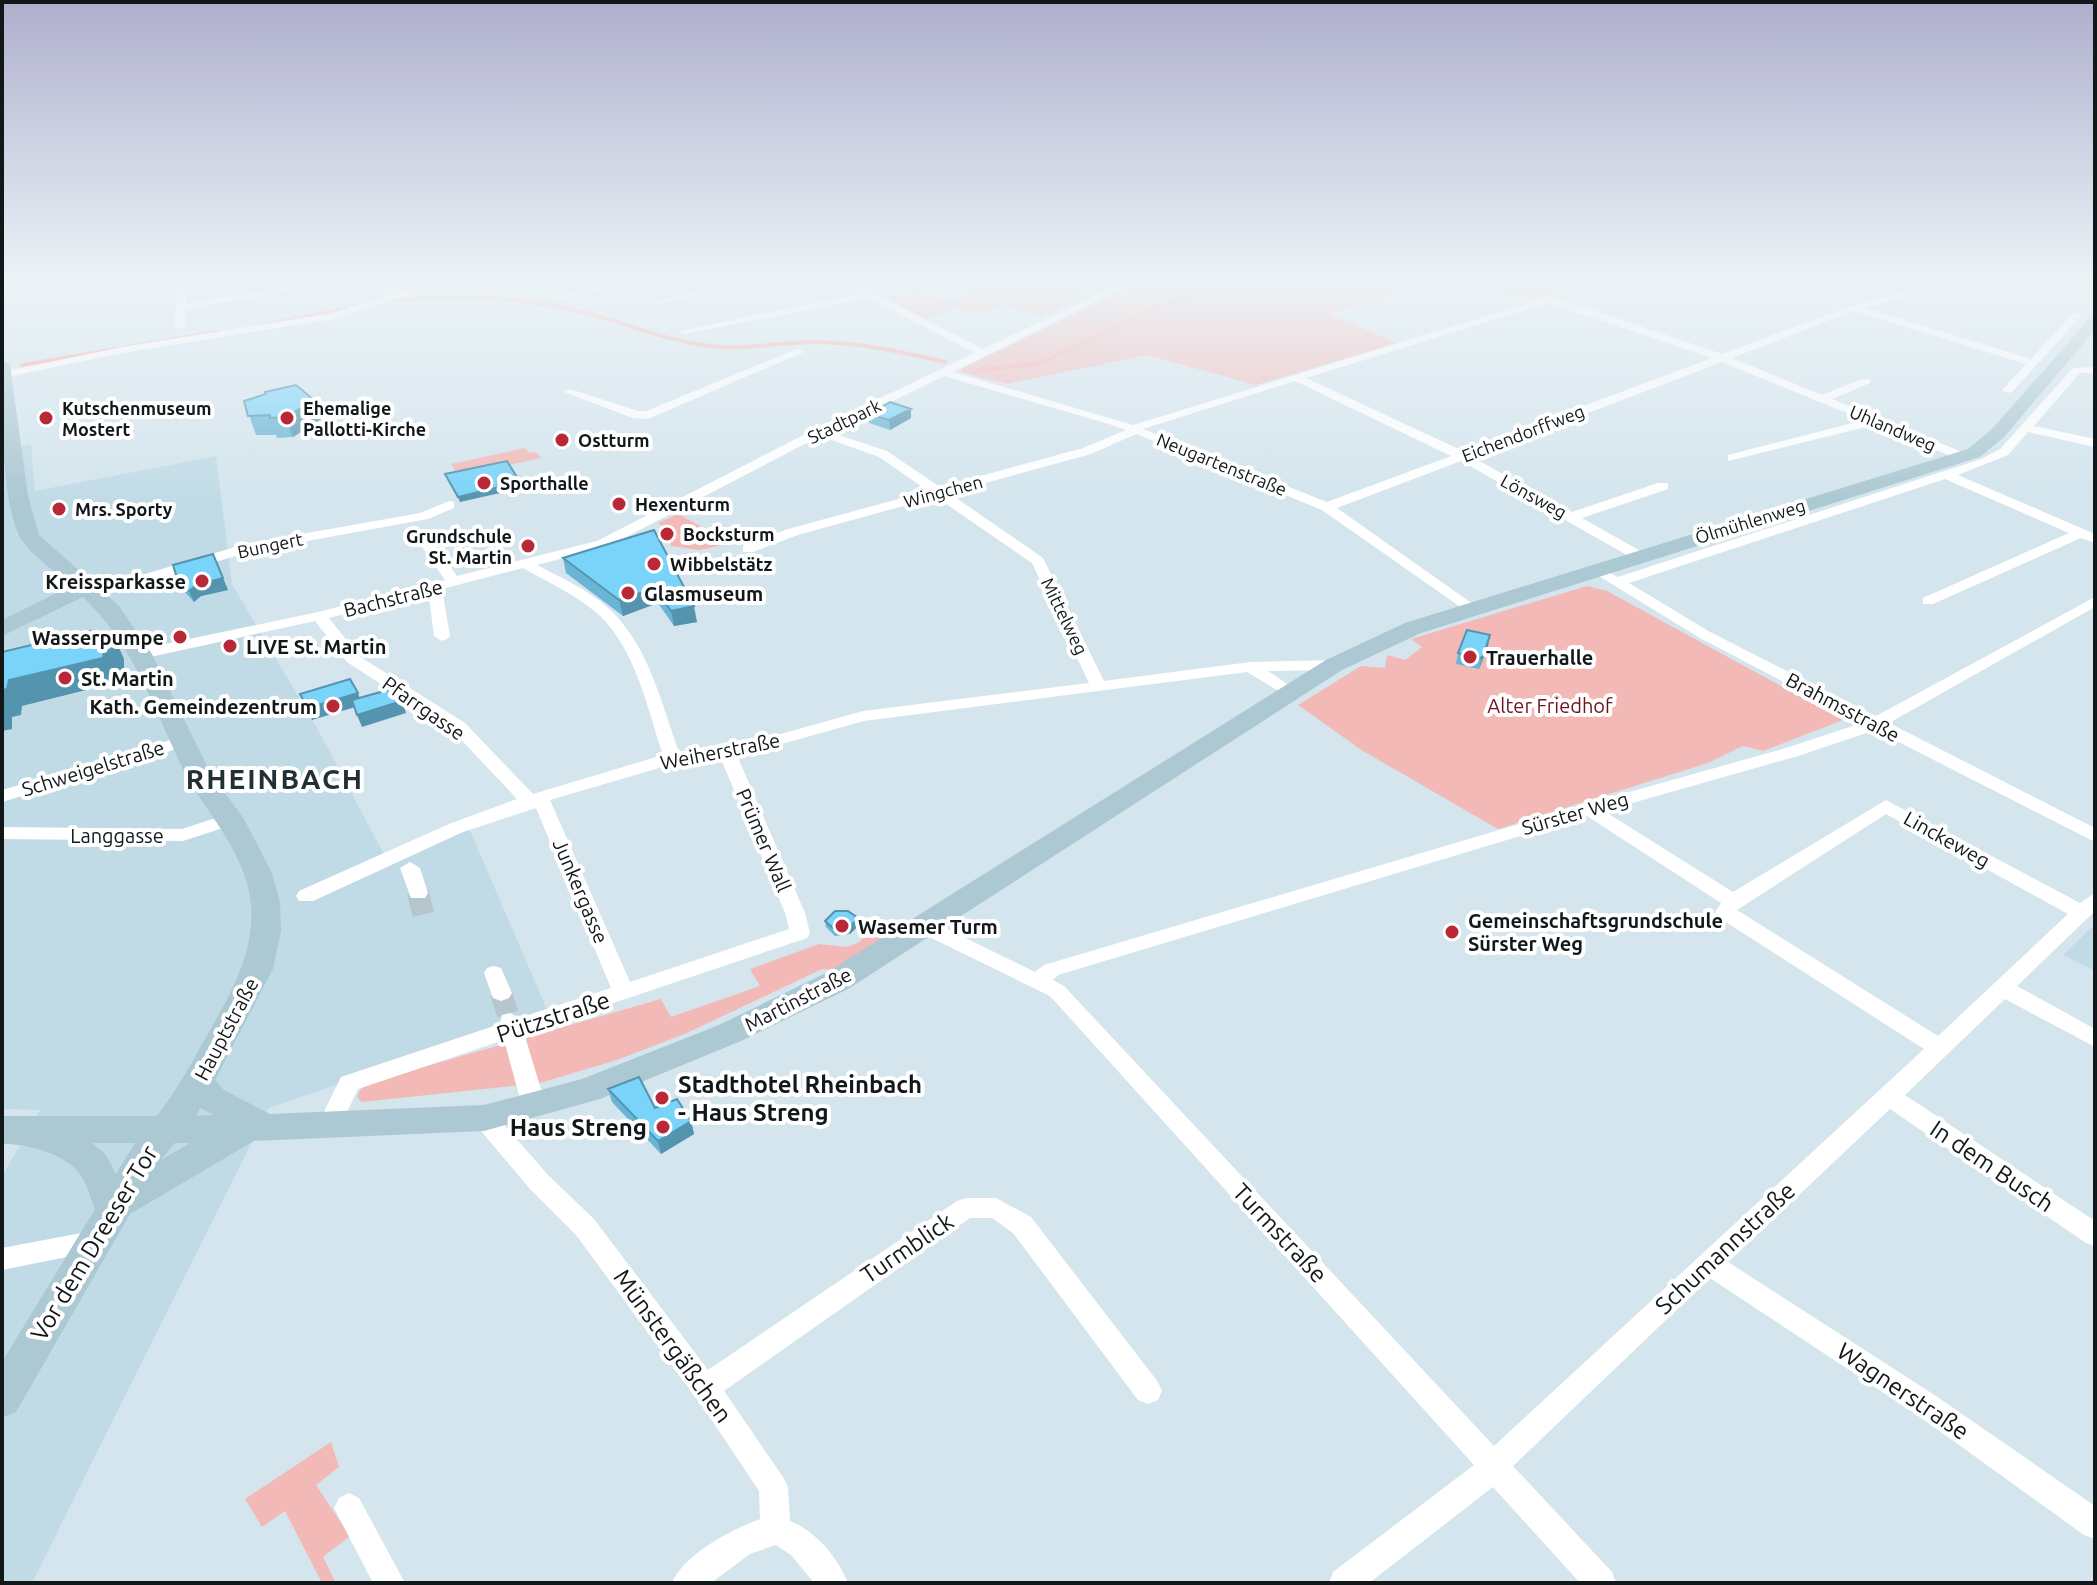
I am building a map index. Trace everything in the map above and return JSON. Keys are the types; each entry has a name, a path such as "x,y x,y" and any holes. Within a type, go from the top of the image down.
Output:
{"main road":[{"name":"Ölmühlenweg","path":"1346,658 1413,628 1639,556 1938,472 1982,448 2067,353"},
{"name":"Hauptstraße","path":"2,365 11,511 30,537 89,591 131,646 184,741 199,776 231,819 258,873 266,902 266,931 258,969 184,1106 163,1129"},
{"path":"2,629 89,591"},
{"name":"Martinstraße","path":"9,1130 261,1128 484,1118 534,1106 616,1079 730,1033 837,981 1346,658"},
{"path":"197,1083 212,1099 261,1128"},
{"path":"9,1130 80,1152 94,1162 112,1208 211,1147 261,1128"},
{"name":"Vor dem Dreeser Tor","path":"2,1399 112,1208 163,1129"}],"street":[{"path":"3,375 108,353"},
{"path":"570,392 637,415 648,415 796,353"},
{"name":"Stadtpark","path":"639,525 819,432 983,353"},
{"name":"Wingchen","path":"748,549 770,539 1087,451 1135,429 1375,353"},
{"name":"Uhlandweg","path":"1708,353 1963,457"},
{"name":"Eichendorffweg","path":"1327,507 1736,353"},
{"path":"2000,353 2033,363"},
{"path":"2008,390 2042,353"},
{"path":"1938,472 1999,456 2077,370 2095,370"},
{"name":"Neugartenstraße","path":"945,373 1135,429 1327,507 1472,610"},
{"name":"Lönsweg","path":"1296,377 1462,456 1639,556"},
{"name":"Uhlandweg","path":"1822,399 1866,381"},
{"path":"1732,458 1875,421"},
{"path":"2026,428 2095,443"},
{"name":"Mittelweg","path":"819,432 883,454 1038,561 1098,685"},
{"path":"1938,472 2088,536"},
{"name":"Ölmühlenweg","path":"1618,582 1938,472"},
{"path":"1571,517 1663,486"},
{"name":"Bungert","path":"89,591 250,547 423,516 449,505"},
{"name":"Bachstraße","path":"131,646 319,616 591,548 639,525"},
{"path":"1928,601 2088,536"},
{"path":"427,544 454,582"},
{"path":"527,565 585,599 610,618 638,666 664,760"},
{"name":"Brahmsstraße","path":"1596,570 1705,635 2095,836"},
{"path":"427,589 436,595 442,636"},
{"name":"Sürster Weg","path":"1038,981 1051,970 1589,809 1792,752 1875,724 2095,601"},
{"name":"Pfarrgasse","path":"319,616 353,659 459,727 529,801"},
{"name":"Weiherstraße","path":"306,896 407,857 529,801 664,760 725,748 757,746 863,716 1098,685 1346,658"},
{"path":"1250,667 1290,693"},
{"name":"Schweigelstraße","path":"2,796 184,741"},
{"name":"Prümer Wall","path":"725,748 795,913 800,933"},
{"name":"Junkergasse","path":"529,801 543,803 624,993"},
{"name":"Linckeweg","path":"1733,901 1886,806 2088,906"},
{"path":"1589,809 1733,901 1725,912 1939,1048"},
{"name":"Langgasse","path":"3,838 183,835 231,819"},
{"path":"407,857 418,893"},
{"name":"Schumannstraße","path":"1344,1583 1495,1467 1509,1449 1889,1096 2088,906"},
{"name":"Turmstraße","path":"926,927 1057,991 1601,1583"},
{"name":"Pützstraße","path":"329,1126 349,1083 512,1025 624,993 800,933"},
{"path":"2003,988 2095,1039"},
{"path":"512,1025 534,1106"},
{"name":"In dem Busch","path":"1889,1096 2095,1235"},
{"name":"Münstergäßchen","path":"484,1118 539,1182 585,1227 705,1388 773,1487 776,1530"},
{"name":"Turmblick","path":"705,1388 966,1208 996,1208 1022,1225 1148,1391"},
{"path":"2,1259 92,1242"},
{"name":"Wagnerstraße","path":"1708,1263 1926,1405 2095,1524"},
{"path":"349,1508 390,1583"},
{"path":"687,1583 739,1542 776,1530 792,1535 806,1547 833,1583"}],"shaded area":[{"path":"31,444 35,491 216,456 232,584 317,728 387,860 468,826 548,1012 269,1108 32,1583 2,1583 2,1176 40,1110 2,1109 2,731 12,717 21,715 22,706 104,687 124,674 124,659 2,674 2,449"},
{"path":"2095,924 2095,971 2063,955"}],"green space":[{"path":"994,353 1364,353 1256,385 1147,355 1006,384 961,372 961,369"},
{"path":"525,448 529,453 536,452 541,458 458,476 451,464"},
{"path":"678,514 732,543 699,550 671,546 670,532 658,523"},
{"name":"Alter Friedhof","path":"1587,586 1607,591 1843,720 1763,751 1743,746 1708,763 1498,829 1363,751 1298,705 1361,666 1385,668 1387,655 1405,660 1422,647 1411,639"},
{"path":"871,925 881,938 877,945 836,970 822,969 687,1033 617,1060 540,1083 362,1102 357,1097 368,1083 661,999 671,1017 760,986 750,969 819,944 846,947 860,942"},
{"path":"331,1442 339,1467 316,1485 350,1536 323,1557 336,1583 322,1583 285,1511 262,1527 245,1499"}],"building":[{"path":"296,385 314,400 286,417 248,416 244,401 265,392"},
{"path":"890,402 911,409 889,420 868,414"},
{"name":"Sporthalle","path":"507,461 520,482 458,497 445,474"},
{"path":"654,530 694,606 671,611 655,588 619,600 563,558"},
{"path":"213,554 223,578 197,585 189,591 177,578 173,565"},
{"path":"1467,630 1490,635 1482,658 1458,653"},
{"path":"90,631 90,634 104,631 104,635 113,634 112,649 104,652 103,658 9,680 7,689 2,690 2,652"},
{"path":"350,679 358,693 308,708 300,694"},
{"path":"395,688 402,701 357,715 352,700"},
{"path":"835,911 848,911 858,918 849,928 834,929 825,921"},
{"path":"639,1077 655,1108 677,1099 691,1121 658,1141 608,1089"}],"waterway":[{"path":"22,365 93,353"},
{"path":"903,353 945,362"},
{"path":"978,370 1038,364 1061,353"}],"tunnel":[{"path":"418,893 424,917"},
{"path":"501,993 510,1021"}],"place":[{"name":"Kutschenmuseum Mostert","path":"46,418"},
{"name":"Ehemalige Pallotti-Kirche","path":"287,418"},
{"name":"Ostturm","path":"562,440"},
{"name":"Sporthalle","path":"484,483"},
{"name":"Hexenturm","path":"619,504"},
{"name":"Mrs. Sporty","path":"59,509"},
{"name":"Bocksturm","path":"667,534"},
{"name":"Grundschule St. Martin","path":"528,546"},
{"name":"Wibbelstätz","path":"654,564"},
{"name":"Kreissparkasse","path":"202,581"},
{"name":"Glasmuseum","path":"628,593"},
{"name":"Wasserpumpe","path":"180,637"},
{"name":"LIVE St. Martin","path":"230,646"},
{"name":"Trauerhalle","path":"1470,657"},
{"name":"St. Martin","path":"65,678"},
{"name":"Kath. Gemeindezentrum","path":"333,706"},
{"name":"Wasemer Turm","path":"842,926"},
{"name":"Gemeinschaftsgrundschule Sürster Weg","path":"1452,932"},
{"name":"Stadthotel Rheinbach - Haus Streng","path":"662,1098"},
{"name":"Haus Streng","path":"663,1127"}],"district":[{"name":"RHEINBACH","path":"275,778"}]}
